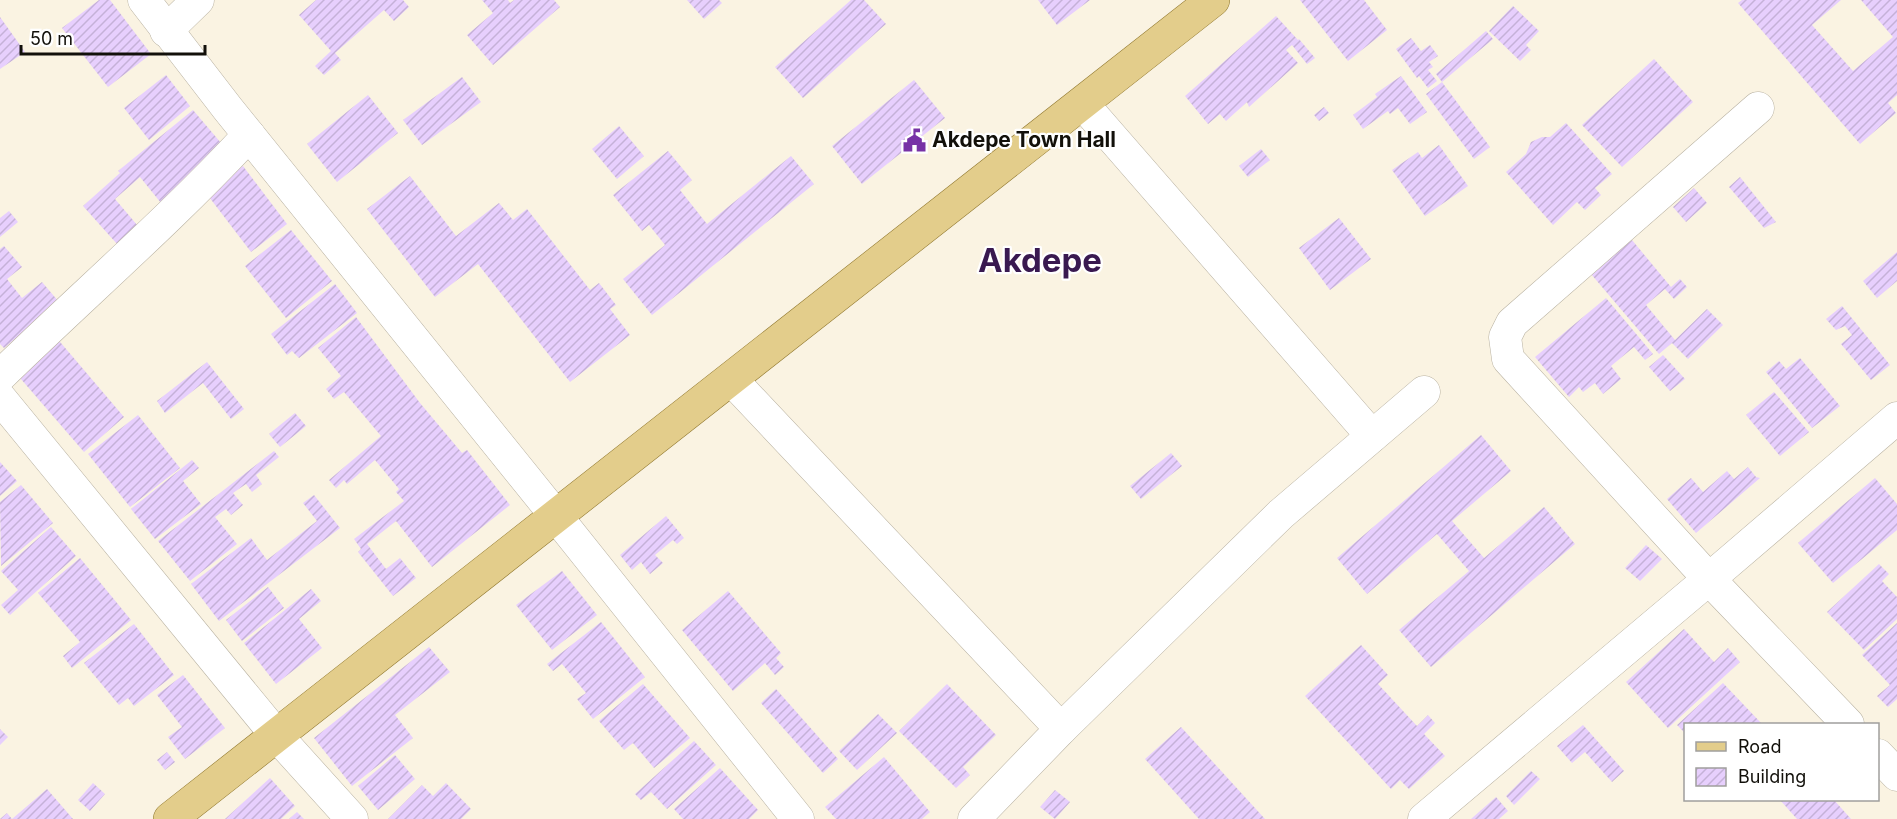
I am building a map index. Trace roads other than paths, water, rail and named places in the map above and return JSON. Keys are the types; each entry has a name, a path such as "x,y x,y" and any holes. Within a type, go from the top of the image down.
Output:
{"main road":[{"path":"170,819 1213,0"}],"street":[{"path":"144,0 249,135 798,819"},
{"path":"166,31 198,0"},
{"path":"1082,103 1372,436"},
{"path":"1758,108 1512,323 1505,338 1508,359 1709,579 1847,723"},
{"path":"0,376 69,308 209,178 249,135"},
{"path":"731,378 1061,729"},
{"path":"974,819 1061,729 1281,514 1424,392"},
{"path":"0,398 277,736 352,819"},
{"path":"1424,819 1897,418"},
{"path":"1879,756 1897,775"}],"place":[{"name":"Akdepe Town Hall","path":"914,140"}],"district":[{"name":"Akdepe","path":"1040,260"}]}
